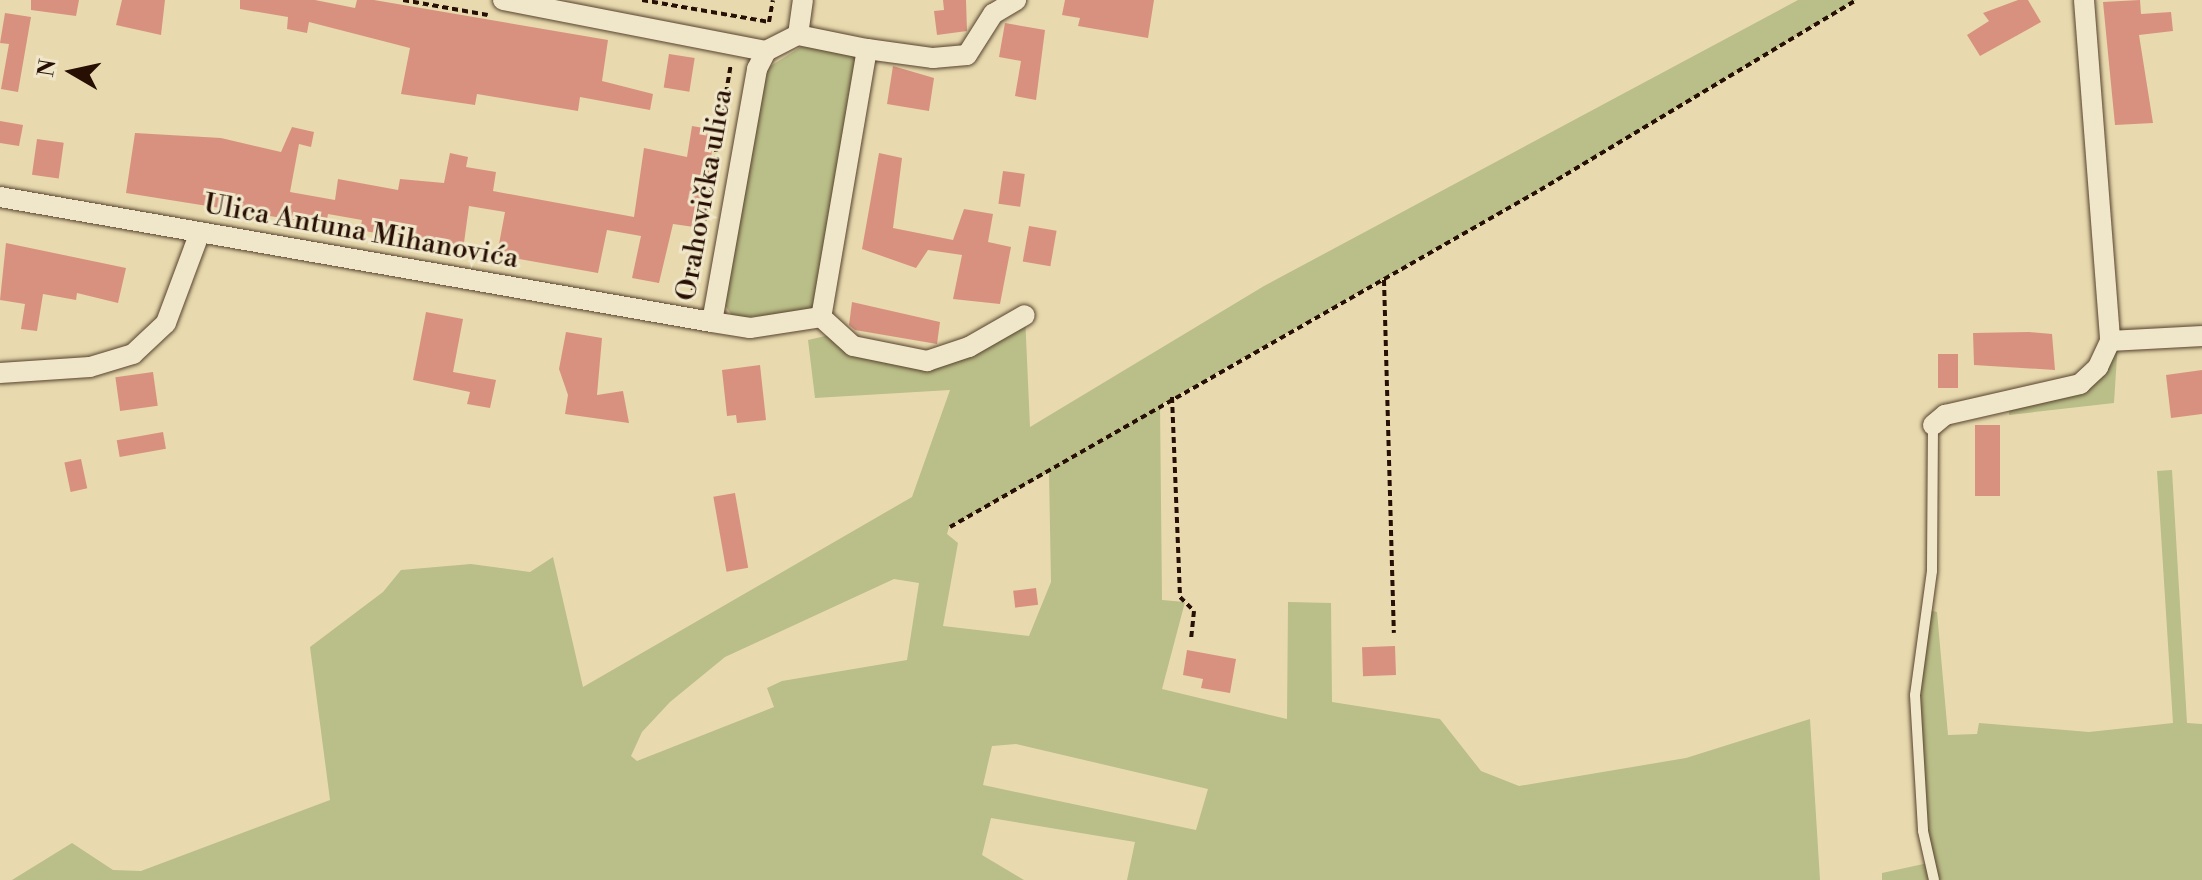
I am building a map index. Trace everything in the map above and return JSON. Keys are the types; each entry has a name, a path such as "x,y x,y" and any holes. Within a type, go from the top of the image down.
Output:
{"street":[{"path":"798,35 803,0"},
{"path":"503,9 766,51 798,35 933,58 967,55 993,14 1016,0"},
{"path":"1933,425 1945,415 2080,384 2120,340 2084,0"},
{"path":"867,49 821,317 853,346 927,361 969,347 1025,315"},
{"name":"Orahovička ulica","path":"766,51 752,87 712,322 750,328 821,317"},
{"name":"Ulica Antuna Mihanovića","path":"0,197 712,322"},
{"path":"0,373 90,367 133,354 166,323 200,232"},
{"path":"2120,340 2202,336"}],"lane":[{"path":"1933,425 1932,571 1915,695 1923,831 1934,880"}],"path":[{"path":"403,0 503,9"},
{"path":"642,0 769,22 773,0"},
{"path":"950,527 1172,397 1384,280 1856,0"},
{"path":"688,318 732,60 717,57"},
{"path":"1384,280 1394,633"},
{"path":"1172,397 1180,597 1194,611 1191,638"}],"green space":[{"path":"1798,0 1856,0 1540,190 1160,405 1162,600 1185,602 1162,689 1287,719 1288,602 1331,603 1332,702 1440,719 1481,771 1519,786 1686,758 1810,719 1820,880 1127,880 1135,842 991,818 982,855 1024,880 12,880 72,843 113,870 141,871 330,800 310,647 383,592 401,570 471,564 530,572 553,557 583,687 912,497 950,390 815,398 808,340 834,334 927,361 1025,315 1030,427 1264,286","holes":["1049,472 1051,582 1029,636 943,626 958,543 947,534 949,527","894,579 919,583 907,660 782,681 767,688 774,707 637,761 631,756 642,732 670,702 725,657","1016,744 1208,789 1196,830 983,785 992,746"]},
{"path":"804,45 857,56 817,304 809,312 734,318 721,300 761,82 769,67"},
{"path":"2118,340 2114,403 2009,415 2009,402 2080,384"},
{"path":"2172,470 2187,723 2202,724 2202,880 1882,880 1882,873 1928,863 1915,695 1927,610 1937,612 1948,735 1977,734 1979,723 2089,732 2173,723 2157,471"}],"building":[{"path":"31,0 79,0 76,16 31,10"},
{"path":"122,0 165,0 161,35 116,25"},
{"path":"240,0 315,0 355,8 357,0 374,0 608,40 602,81 653,94 650,110 580,97 578,111 477,94 475,105 401,94 410,48 309,22 307,33 287,29 288,17 240,9"},
{"path":"943,0 966,0 967,31 937,35 934,11 944,10"},
{"path":"1065,0 1154,0 1148,38 1078,26 1080,18 1062,15"},
{"path":"2018,0 2028,0 2041,22 1980,56 1967,35 1989,21 1983,13"},
{"path":"2140,0 2141,14 2171,12 2173,31 2139,35 2153,123 2115,125 2103,2"},
{"path":"5,13 31,17 18,92 1,89 9,44 0,43"},
{"path":"1005,23 1045,30 1036,100 1015,96 1021,61 999,57"},
{"path":"669,54 695,58 689,92 664,88"},
{"path":"893,66 934,78 929,111 887,104"},
{"path":"0,121 23,125 19,146 0,143"},
{"path":"692,126 715,130 701,228 673,224 659,283 632,278 641,236 607,230 598,273 497,255 505,212 469,206 463,250 360,230 362,220 328,214 326,225 126,193 135,133 221,138 281,152 292,127 314,132 311,147 299,144 290,192 335,200 338,179 398,190 400,179 444,183 450,153 468,157 466,167 496,172 493,191 634,217 644,148 687,157"},
{"path":"37,139 64,143 59,178 32,175"},
{"path":"879,153 902,158 893,228 953,240 964,209 993,214 988,242 1011,247 1000,304 953,299 962,255 928,250 916,268 862,249"},
{"path":"1003,171 1025,174 1020,207 998,204"},
{"path":"1029,226 1057,231 1050,266 1023,261"},
{"path":"6,243 126,268 118,303 77,293 76,300 43,294 37,331 21,329 25,304 0,300"},
{"path":"852,302 940,322 937,344 855,330 849,325"},
{"path":"426,312 463,319 453,372 496,380 490,408 467,404 470,392 413,380"},
{"path":"566,332 602,338 597,395 623,391 629,423 565,414 568,395 559,369"},
{"path":"1973,333 2052,334 2055,370 1974,365"},
{"path":"1938,354 1958,354 1958,388 1938,388"},
{"path":"760,365 766,420 737,423 736,415 727,416 722,370"},
{"path":"2202,370 2202,414 2171,418 2166,375"},
{"path":"153,372 158,406 120,411 115,377"},
{"path":"1975,425 2000,425 2000,496 1975,496"},
{"path":"163,432 166,449 120,457 117,440"},
{"path":"81,459 87,488 71,492 64,463"},
{"path":"735,493 748,568 727,572 713,497"},
{"path":"1036,588 1038,605 1015,608 1013,591"},
{"path":"1395,646 1396,675 1363,676 1362,647"},
{"path":"1187,650 1236,659 1230,693 1201,688 1203,679 1183,675"}]}
